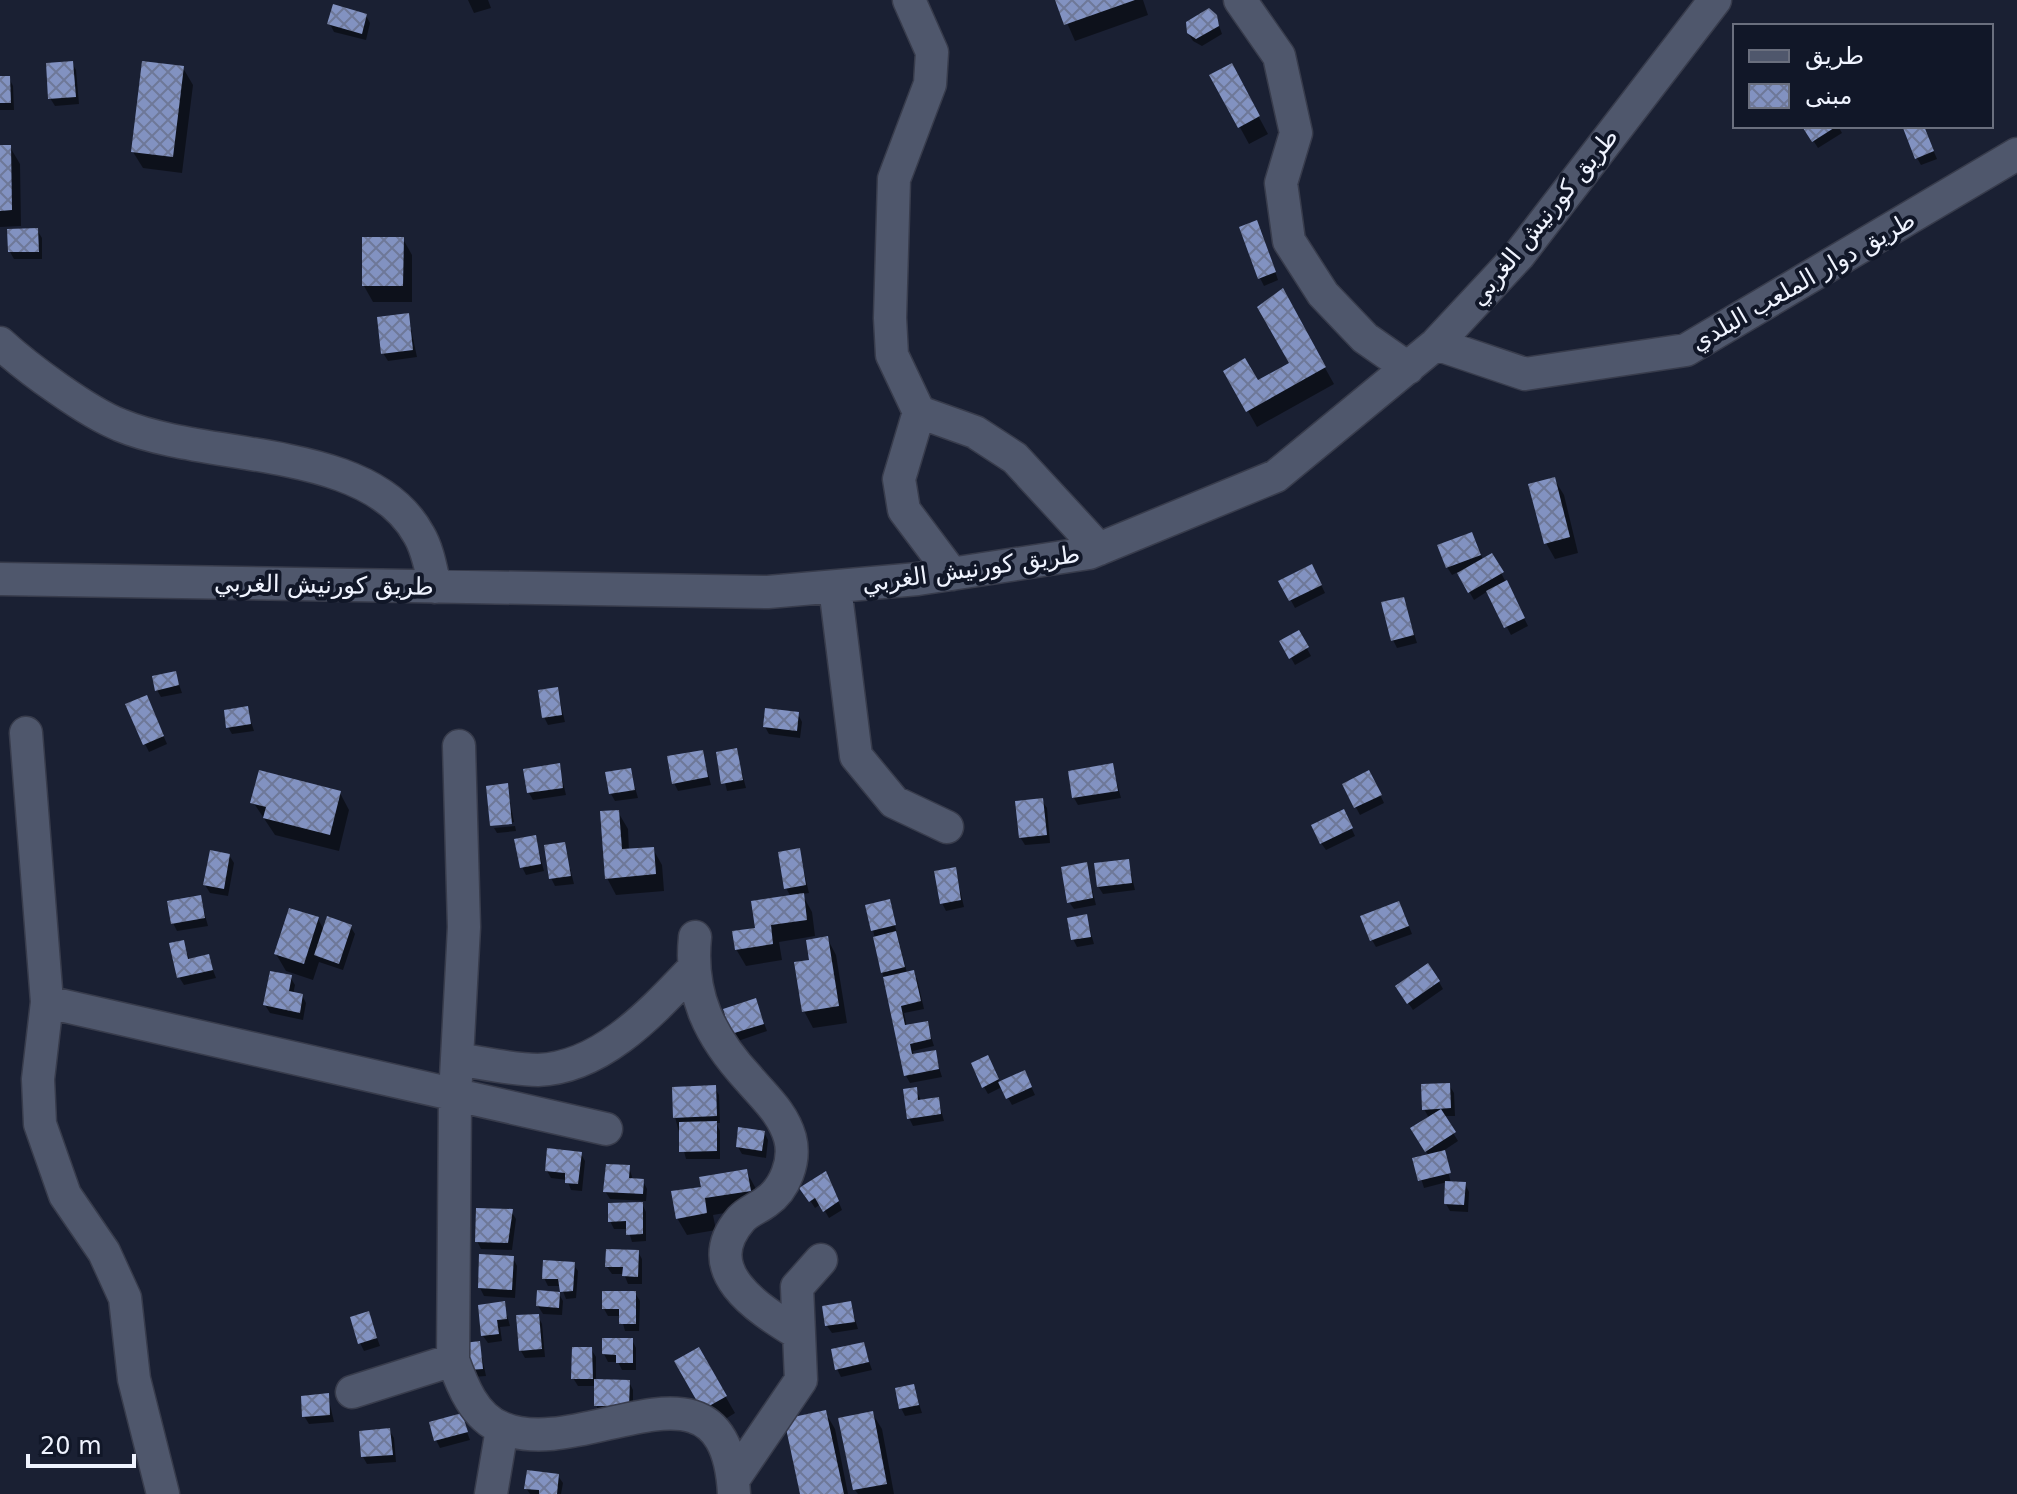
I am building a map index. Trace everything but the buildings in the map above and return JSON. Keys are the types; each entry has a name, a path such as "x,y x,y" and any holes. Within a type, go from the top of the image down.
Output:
{"street":[{"path":"909,0 932,52 932,62 930,84 894,179 890,318 892,355 919,412 899,479 904,510 952,574"},
{"path":"1240,0 1279,56 1296,133 1281,183 1289,241 1323,294 1365,338 1408,368"},
{"name":"طريق كورنيش الغربي","path":"0,579 768,592 952,574 1099,549 1276,476 1436,344 1519,255 1715,0"},
{"name":"طريق دوار الملعب البلدي","path":"1436,344 1525,374 1686,350 2017,154"},
{"path":"0,343 22,363 120,425 206,448 344,475 368,483 388,496 420,536 435,587"},
{"path":"919,412 975,432 1015,458 1099,549"},
{"path":"835,587 856,756 894,802 947,827"},
{"path":"26,733 47,1002 38,1079 40,1124 65,1195 104,1252 125,1298 134,1379 163,1494"},
{"path":"459,746 464,927 455,1096 453,1360 464,1390 484,1416 502,1429 551,1435 662,1411 692,1413 714,1427 725,1448 734,1487"},
{"path":"695,937 692,970 702,1009 725,1052 776,1108 791,1140 789,1174 770,1200 742,1218 728,1240 728,1262 735,1285 750,1303 799,1334"},
{"path":"457,1059 537,1070 571,1065 626,1034 692,970"},
{"path":"47,1002 606,1129"},
{"path":"734,1487 801,1380 797,1287 821,1260"},
{"path":"352,1392 453,1360"},
{"path":"491,1494 502,1429"}]}
